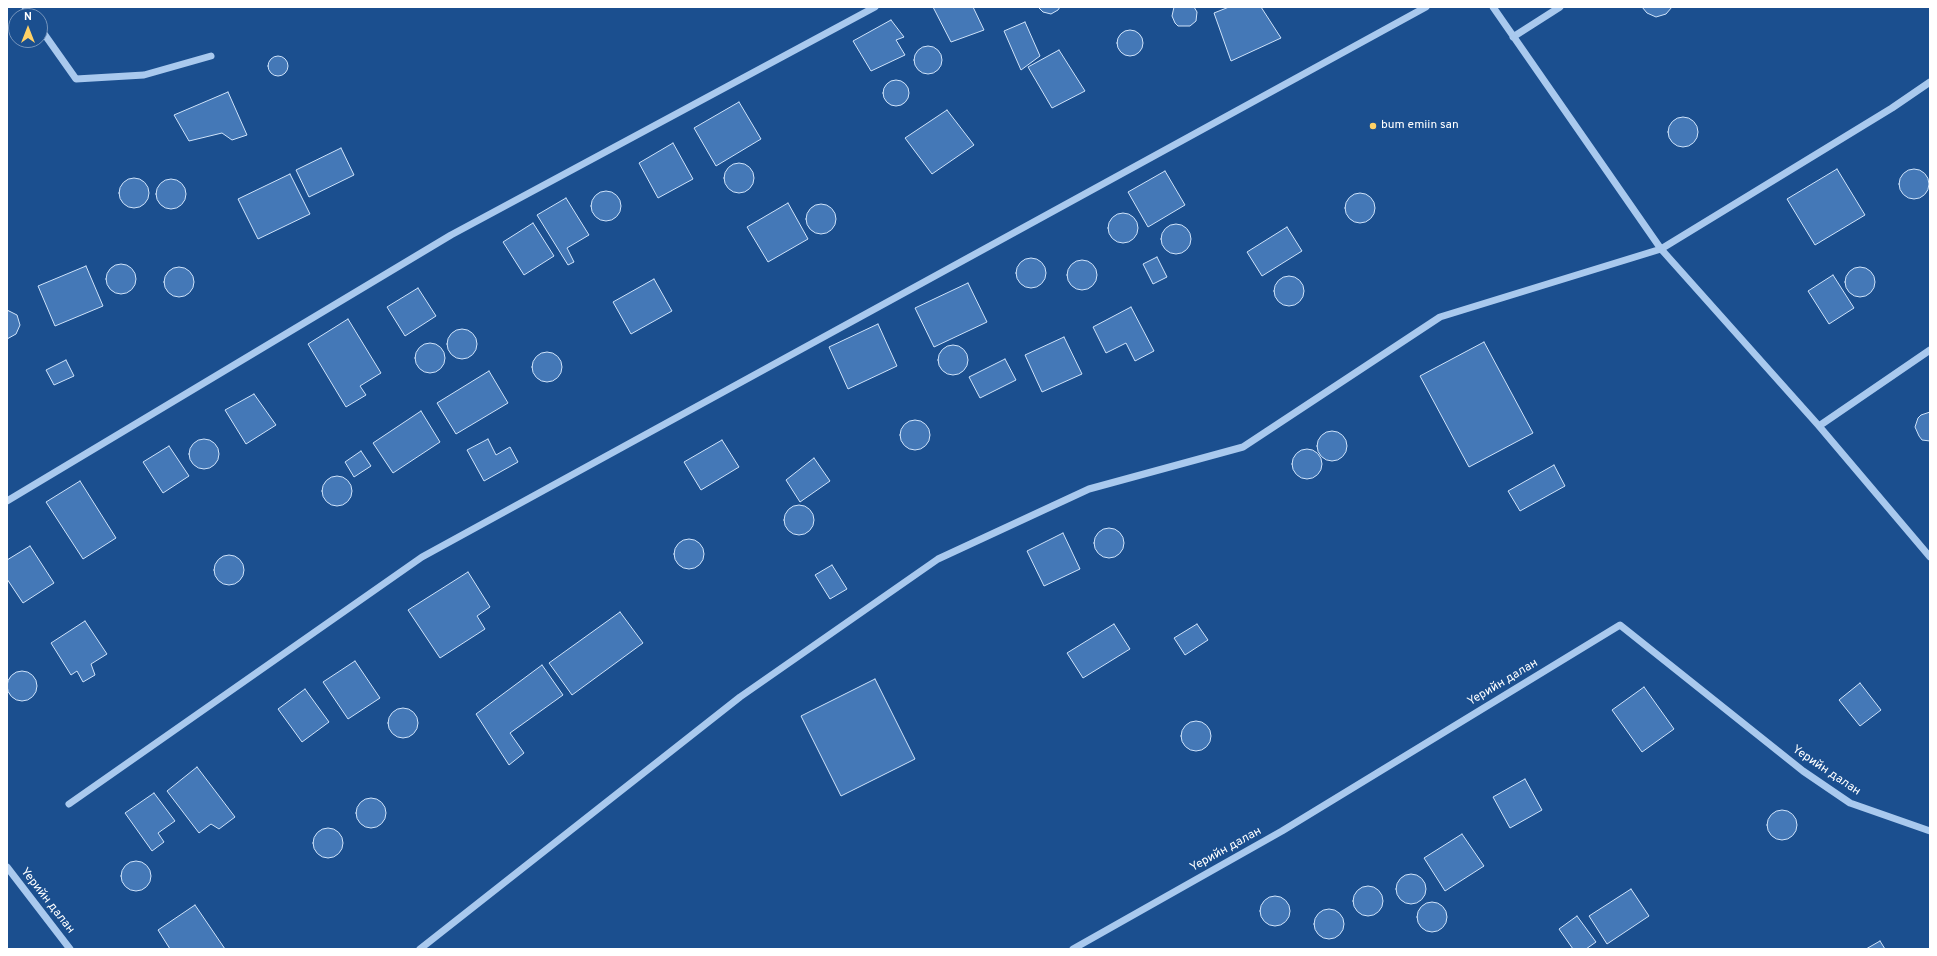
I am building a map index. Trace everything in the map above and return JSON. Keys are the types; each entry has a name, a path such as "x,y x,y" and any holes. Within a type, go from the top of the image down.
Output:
{"street":[{"path":"7,501 451,236 875,7"},
{"path":"69,804 422,557 1426,7"},
{"path":"1493,7 1661,249 1819,426 1930,557"},
{"path":"1514,37 1560,7"},
{"path":"48,39 76,79 144,75 212,56"},
{"path":"420,949 740,697 938,559 1089,489 1243,447 1440,317 1661,249 1892,108 1930,82"},
{"path":"1819,426 1930,350"},
{"name":"Үерийн далан","path":"1073,949 1282,831 1620,624 1803,771 1850,804 1930,831"},
{"name":"Үерийн далан","path":"7,867 70,949"}],"building":[{"path":"933,7 973,7 984,30 951,42"},
{"path":"1038,7 1060,7 1051,14 1043,12"},
{"path":"1174,7 1194,7 1197,12 1196,21 1190,26 1178,26 1172,16"},
{"path":"1229,7 1261,7 1281,38 1231,61 1214,13"},
{"path":"1642,7 1672,7 1666,14 1656,17 1647,13"},
{"path":"891,20 904,37 896,40 905,55 871,71 853,41"},
{"path":"1025,22 1040,56 1021,70 1004,31"},
{"path":"1130,30 1139,34 1143,43 1139,52 1130,56 1121,52 1117,43 1121,34"},
{"path":"928,46 938,50 942,60 938,70 928,74 918,70 914,60 918,50"},
{"path":"1059,50 1085,91 1052,108 1028,67"},
{"path":"278,56 285,59 288,66 285,73 278,76 271,73 268,66 271,59"},
{"path":"896,80 905,84 909,93 905,102 896,106 887,102 883,93 887,84"},
{"path":"228,92 247,135 232,140 222,133 189,141 174,115"},
{"path":"739,102 761,139 716,166 694,128"},
{"path":"947,110 974,145 932,174 905,138"},
{"path":"1683,117 1689,118 1697,126 1697,138 1689,146 1683,147 1677,146 1669,138 1668,132 1669,126 1677,118"},
{"path":"673,143 693,179 658,198 639,163"},
{"path":"341,148 354,175 309,197 296,170"},
{"path":"739,163 745,164 753,172 753,184 745,192 739,193 733,192 725,184 724,178 725,172 733,164"},
{"path":"1837,169 1865,215 1815,245 1787,199"},
{"path":"1914,169 1920,170 1928,178 1928,190 1920,198 1914,199 1908,198 1900,190 1899,184 1900,178 1908,170"},
{"path":"1165,171 1185,205 1148,227 1128,192"},
{"path":"290,174 310,214 258,239 238,199"},
{"path":"134,178 140,179 148,187 148,199 140,207 134,208 128,207 120,199 119,193 120,187 128,179"},
{"path":"171,179 177,180 185,188 185,200 177,208 171,209 165,208 157,200 156,194 157,188 165,180"},
{"path":"606,191 612,192 620,200 620,212 612,220 606,221 600,220 592,212 591,206 592,200 600,192"},
{"path":"1360,193 1366,194 1374,202 1374,214 1366,222 1360,223 1354,222 1346,214 1345,208 1346,202 1354,194"},
{"path":"566,198 589,235 567,248 574,262 568,265 537,215"},
{"path":"788,203 808,239 768,262 747,227"},
{"path":"821,204 827,205 835,213 835,225 827,233 821,234 815,233 807,225 806,219 807,213 815,205"},
{"path":"1123,213 1129,214 1137,222 1137,234 1129,242 1123,243 1117,242 1109,234 1108,228 1109,222 1117,214"},
{"path":"533,223 554,256 524,275 503,242"},
{"path":"1176,224 1182,225 1190,233 1190,245 1182,253 1176,254 1170,253 1162,245 1161,239 1162,233 1170,225"},
{"path":"1287,227 1302,251 1262,276 1247,252"},
{"path":"1157,257 1167,277 1153,284 1143,264"},
{"path":"1031,258 1041,263 1046,273 1041,283 1031,288 1021,283 1016,273 1021,263"},
{"path":"1082,260 1088,261 1096,269 1096,281 1088,289 1082,290 1076,289 1068,281 1067,275 1068,269 1076,261"},
{"path":"121,264 127,265 135,273 135,285 127,293 121,294 115,293 107,285 106,279 107,273 115,265"},
{"path":"86,266 103,306 55,326 38,286"},
{"path":"179,267 185,268 193,276 193,288 185,296 179,297 173,296 165,288 164,282 165,276 173,268"},
{"path":"1860,267 1866,268 1874,276 1874,288 1866,296 1860,297 1854,296 1846,288 1845,282 1846,276 1854,268"},
{"path":"1833,275 1854,308 1829,324 1808,291"},
{"path":"1289,276 1295,277 1303,285 1303,297 1295,305 1289,306 1283,305 1275,297 1274,291 1275,285 1283,277"},
{"path":"654,279 672,311 631,334 613,302"},
{"path":"968,283 987,322 934,347 915,308"},
{"path":"418,288 436,316 405,336 387,307"},
{"path":"1131,307 1154,351 1135,361 1126,343 1106,353 1093,327"},
{"path":"7,310 17,315 20,325 16,334 7,339"},
{"path":"348,319 381,373 360,386 366,395 346,407 308,344"},
{"path":"878,324 897,366 848,389 829,347"},
{"path":"462,329 468,330 476,338 476,350 468,358 462,359 456,358 448,350 447,344 448,338 456,330"},
{"path":"1064,337 1082,374 1042,392 1025,355"},
{"path":"1484,342 1533,433 1469,467 1420,376"},
{"path":"430,343 436,344 444,352 444,364 436,372 430,373 424,372 416,364 415,358 416,352 424,344"},
{"path":"953,345 963,350 968,360 963,370 953,375 943,370 938,360 943,350"},
{"path":"547,352 553,353 561,361 561,373 553,381 547,382 541,381 533,373 532,367 533,361 541,353"},
{"path":"1005,359 1016,380 980,398 969,377"},
{"path":"66,360 74,376 54,385 46,370"},
{"path":"489,371 508,403 456,434 437,403"},
{"path":"254,394 276,425 246,444 225,410"},
{"path":"421,411 440,442 393,473 373,443"},
{"path":"1930,412 1930,441 1922,440 1915,427 1918,418 1921,415"},
{"path":"915,420 925,425 930,435 925,445 915,450 905,445 900,435 905,425"},
{"path":"1332,431 1338,432 1346,440 1346,452 1338,460 1332,461 1326,460 1318,452 1317,446 1318,440 1326,432"},
{"path":"204,439 210,440 218,448 218,460 210,468 204,469 198,468 190,460 189,454 190,448 198,440"},
{"path":"488,439 496,455 510,447 518,462 484,481 467,450"},
{"path":"722,440 739,467 701,490 684,462"},
{"path":"169,446 189,476 163,493 143,462"},
{"path":"1307,449 1313,450 1321,458 1321,470 1313,478 1307,479 1301,478 1293,470 1292,464 1293,458 1301,450"},
{"path":"361,451 371,466 354,477 345,462"},
{"path":"814,458 830,481 800,502 786,480"},
{"path":"1554,465 1565,486 1520,511 1508,491"},
{"path":"337,476 343,477 351,485 351,497 343,505 337,506 331,505 323,497 322,491 323,485 331,477"},
{"path":"80,481 116,538 83,559 46,502"},
{"path":"799,505 805,506 813,514 813,526 805,534 799,535 793,534 785,526 784,520 785,514 793,506"},
{"path":"1109,528 1115,529 1123,537 1123,549 1115,557 1109,558 1103,557 1095,549 1094,543 1095,537 1103,529"},
{"path":"1063,533 1080,569 1044,586 1027,551"},
{"path":"689,539 699,544 704,554 699,564 689,569 679,564 674,554 679,544"},
{"path":"30,546 54,583 23,603 7,579 7,560"},
{"path":"229,555 235,556 243,564 243,576 235,584 229,585 223,584 215,576 214,570 215,564 223,556"},
{"path":"832,565 847,589 830,599 815,575"},
{"path":"468,572 490,607 477,616 485,629 440,658 408,610"},
{"path":"620,612 643,643 572,695 549,663"},
{"path":"85,621 107,654 91,664 95,675 83,682 77,671 71,675 51,643"},
{"path":"1114,624 1130,649 1083,678 1067,653"},
{"path":"1197,624 1208,640 1185,655 1174,638"},
{"path":"355,661 380,698 348,719 323,682"},
{"path":"542,665 563,695 510,733 524,753 509,765 476,714"},
{"path":"22,671 28,672 36,680 36,692 28,700 22,701 16,700 8,692 7,686 8,680 16,672"},
{"path":"875,679 915,759 841,796 801,716"},
{"path":"1860,683 1881,710 1860,726 1839,700"},
{"path":"1644,687 1674,729 1642,752 1612,710"},
{"path":"305,689 329,722 302,742 278,709"},
{"path":"403,708 409,709 417,717 417,729 409,737 403,738 397,737 389,729 388,723 389,717 397,709"},
{"path":"1196,721 1206,726 1211,736 1206,746 1196,751 1186,746 1181,736 1186,726"},
{"path":"197,767 235,817 219,829 211,824 199,833 167,791"},
{"path":"1525,779 1542,810 1510,828 1493,797"},
{"path":"154,793 175,821 158,833 164,842 152,851 125,813"},
{"path":"371,798 381,803 386,813 381,823 371,828 361,823 356,813 361,803"},
{"path":"1782,810 1788,811 1796,819 1796,831 1788,839 1782,840 1776,839 1768,831 1767,825 1768,819 1776,811"},
{"path":"328,828 334,829 342,837 342,849 334,857 328,858 322,857 314,849 313,843 314,837 322,829"},
{"path":"1462,834 1484,866 1445,891 1424,858"},
{"path":"136,861 142,862 150,870 150,882 142,890 136,891 130,890 122,882 121,876 122,870 130,862"},
{"path":"1411,874 1417,875 1425,883 1425,895 1417,903 1411,904 1405,903 1397,895 1396,889 1397,883 1405,875"},
{"path":"1368,886 1378,891 1383,901 1378,911 1368,916 1358,911 1353,901 1358,891"},
{"path":"1631,889 1649,916 1607,944 1589,916"},
{"path":"1275,896 1281,897 1289,905 1289,917 1281,925 1275,926 1269,925 1261,917 1260,911 1261,905 1269,897"},
{"path":"1432,902 1438,903 1446,911 1446,923 1438,931 1432,932 1426,931 1418,923 1417,917 1418,911 1426,903"},
{"path":"195,905 225,949 170,949 158,930"},
{"path":"1329,909 1335,910 1343,918 1343,930 1335,938 1329,939 1323,938 1315,930 1314,924 1315,918 1323,910"},
{"path":"1577,916 1596,942 1586,949 1573,949 1559,929"},
{"path":"1880,941 1885,949 1866,949"}],"place":[{"name":"bum emiin san","path":"1373,126"}]}
